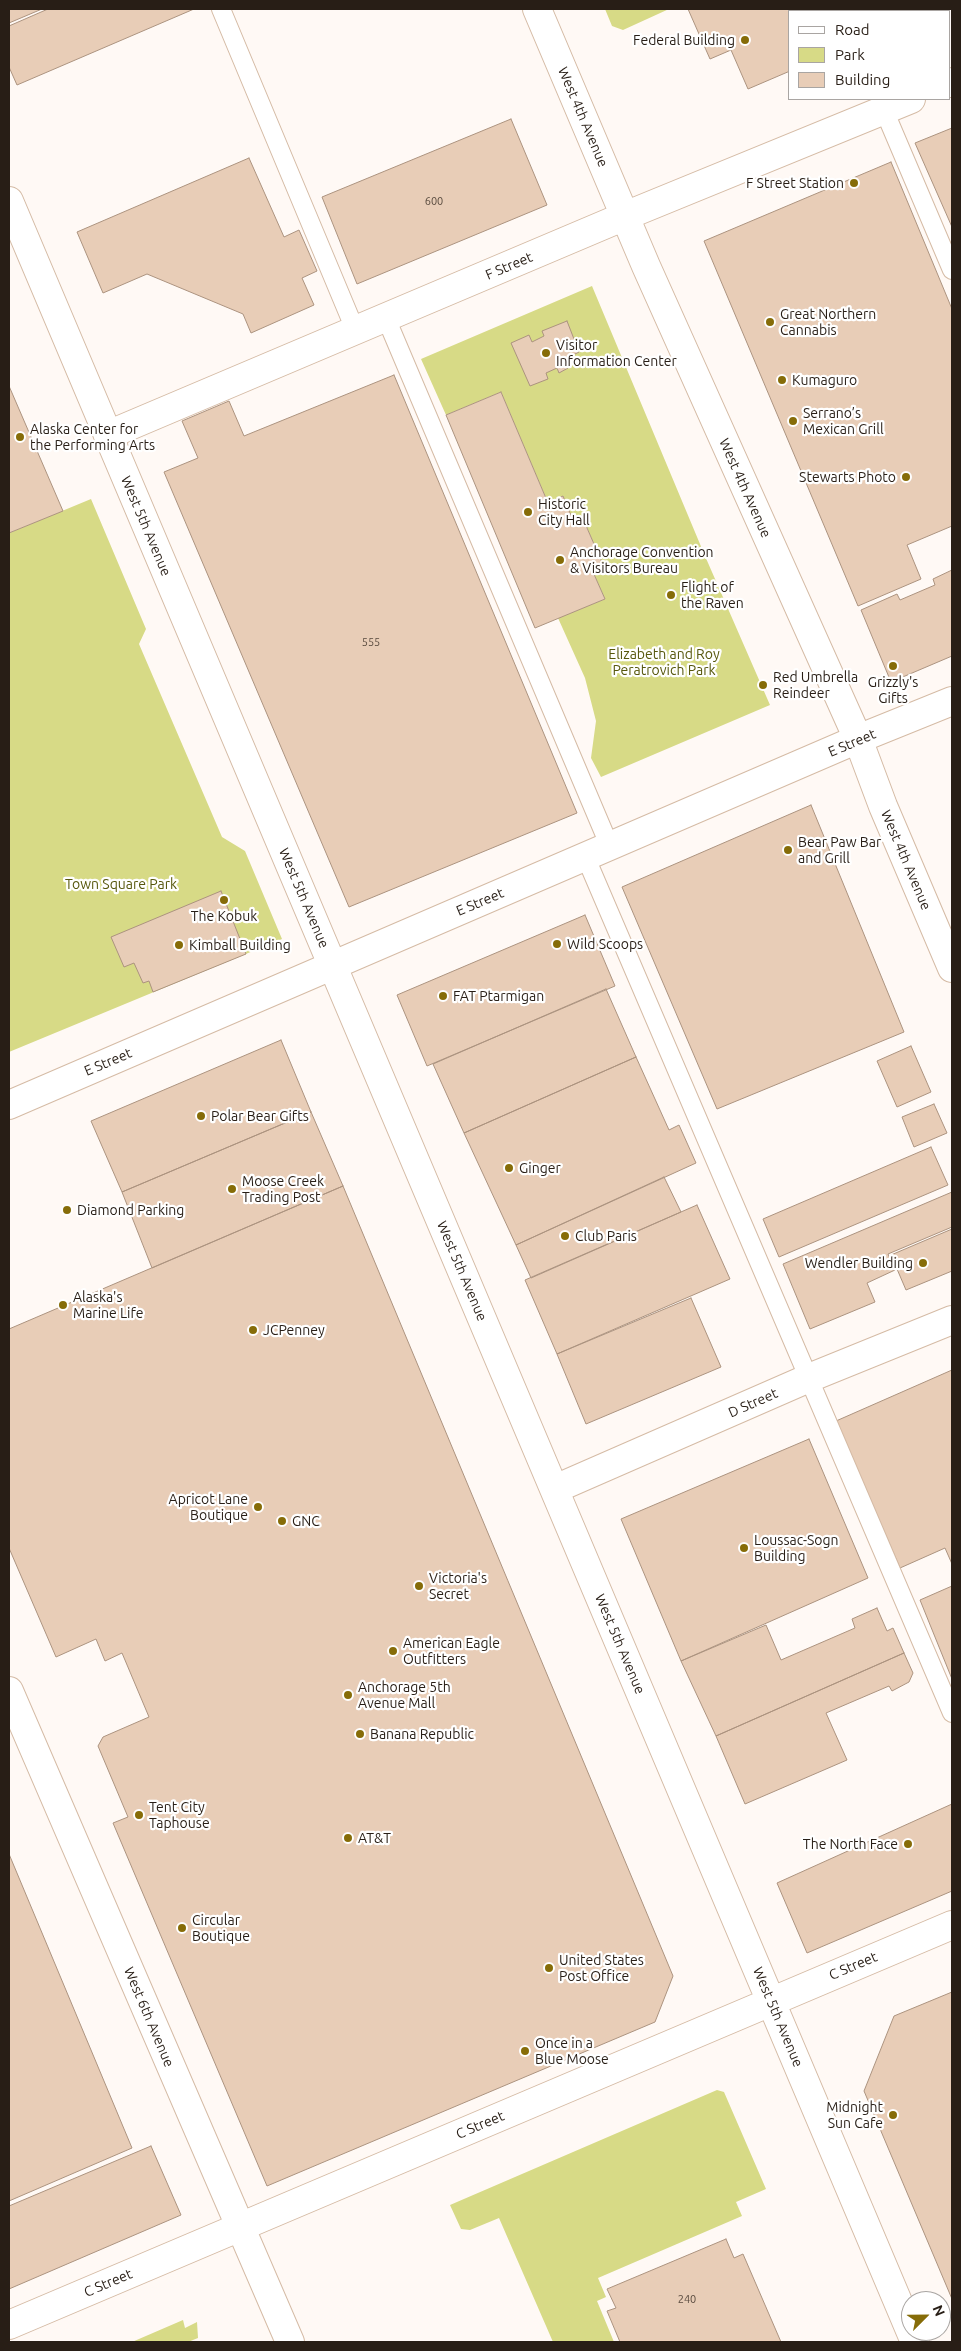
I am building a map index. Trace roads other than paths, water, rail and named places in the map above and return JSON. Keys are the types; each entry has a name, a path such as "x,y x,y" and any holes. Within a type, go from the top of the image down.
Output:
{"main road":[{"name":"West 4th Avenue","path":"537,9 625,216 858,739 883,806 952,968"},
{"name":"F Street","path":"108,435 356,332 625,216 909,100"},
{"name":"West 5th Avenue","path":"9,201 915,2342"},
{"name":"E Street","path":"9,1105 858,739 952,701"},
{"name":"D Street","path":"555,1489 809,1378 952,1320"},
{"name":"West 6th Avenue","path":"9,1691 15,1723 241,2228 290,2342"},
{"name":"C Street","path":"9,2325 952,1925"}],"lane":[{"path":"221,9 356,332"},
{"path":"884,110 952,270"},
{"path":"386,318 809,1378 952,1713"}],"place":[{"name":"Federal Building","path":"745,40"},
{"name":"F Street Station","path":"854,183"},
{"name":"Great Northern Cannabis","path":"770,322"},
{"name":"Visitor Information Center","path":"546,353"},
{"name":"Kumaguro","path":"782,380"},
{"name":"Serrano’s Mexican Grill","path":"793,421"},
{"name":"Alaska Center for the Performing Arts","path":"20,437"},
{"name":"Stewarts Photo","path":"906,477"},
{"name":"Historic City Hall","path":"528,512"},
{"name":"Anchorage Convention & Visitors Bureau","path":"560,560"},
{"name":"Flight of the Raven","path":"671,595"},
{"name":"Grizzly's Gifts","path":"893,666"},
{"name":"Red Umbrella Reindeer","path":"763,685"},
{"name":"Bear Paw Bar and Grill","path":"788,850"},
{"name":"The Kobuk","path":"224,900"},
{"name":"Wild Scoops","path":"557,944"},
{"name":"Kimball Building","path":"179,945"},
{"name":"FAT Ptarmigan","path":"443,996"},
{"name":"Polar Bear Gifts","path":"201,1116"},
{"name":"Ginger","path":"509,1168"},
{"name":"Moose Creek Trading Post","path":"232,1189"},
{"name":"Diamond Parking","path":"67,1210"},
{"name":"Club Paris","path":"565,1236"},
{"name":"Wendler Building","path":"923,1263"},
{"name":"Alaska's Marine Life","path":"63,1305"},
{"name":"JCPenney","path":"253,1330"},
{"name":"Apricot Lane Boutique","path":"258,1507"},
{"name":"GNC","path":"282,1521"},
{"name":"Loussac-Sogn Building","path":"744,1548"},
{"name":"Victoria's Secret","path":"419,1586"},
{"name":"American Eagle Outfitters","path":"393,1651"},
{"name":"Anchorage 5th Avenue Mall","path":"348,1695"},
{"name":"Banana Republic","path":"360,1734"},
{"name":"Tent City Taphouse","path":"139,1815"},
{"name":"AT&T","path":"348,1838"},
{"name":"The North Face","path":"908,1844"},
{"name":"Circular Boutique","path":"182,1928"},
{"name":"United States Post Office","path":"549,1968"},
{"name":"Once in a Blue Moose","path":"525,2051"},
{"name":"Midnight Sun Cafe","path":"893,2115"}],"park label":[{"name":"Elizabeth and Roy Peratrovich Park","path":"664,662"},
{"name":"Town Square Park","path":"121,884"}]}
